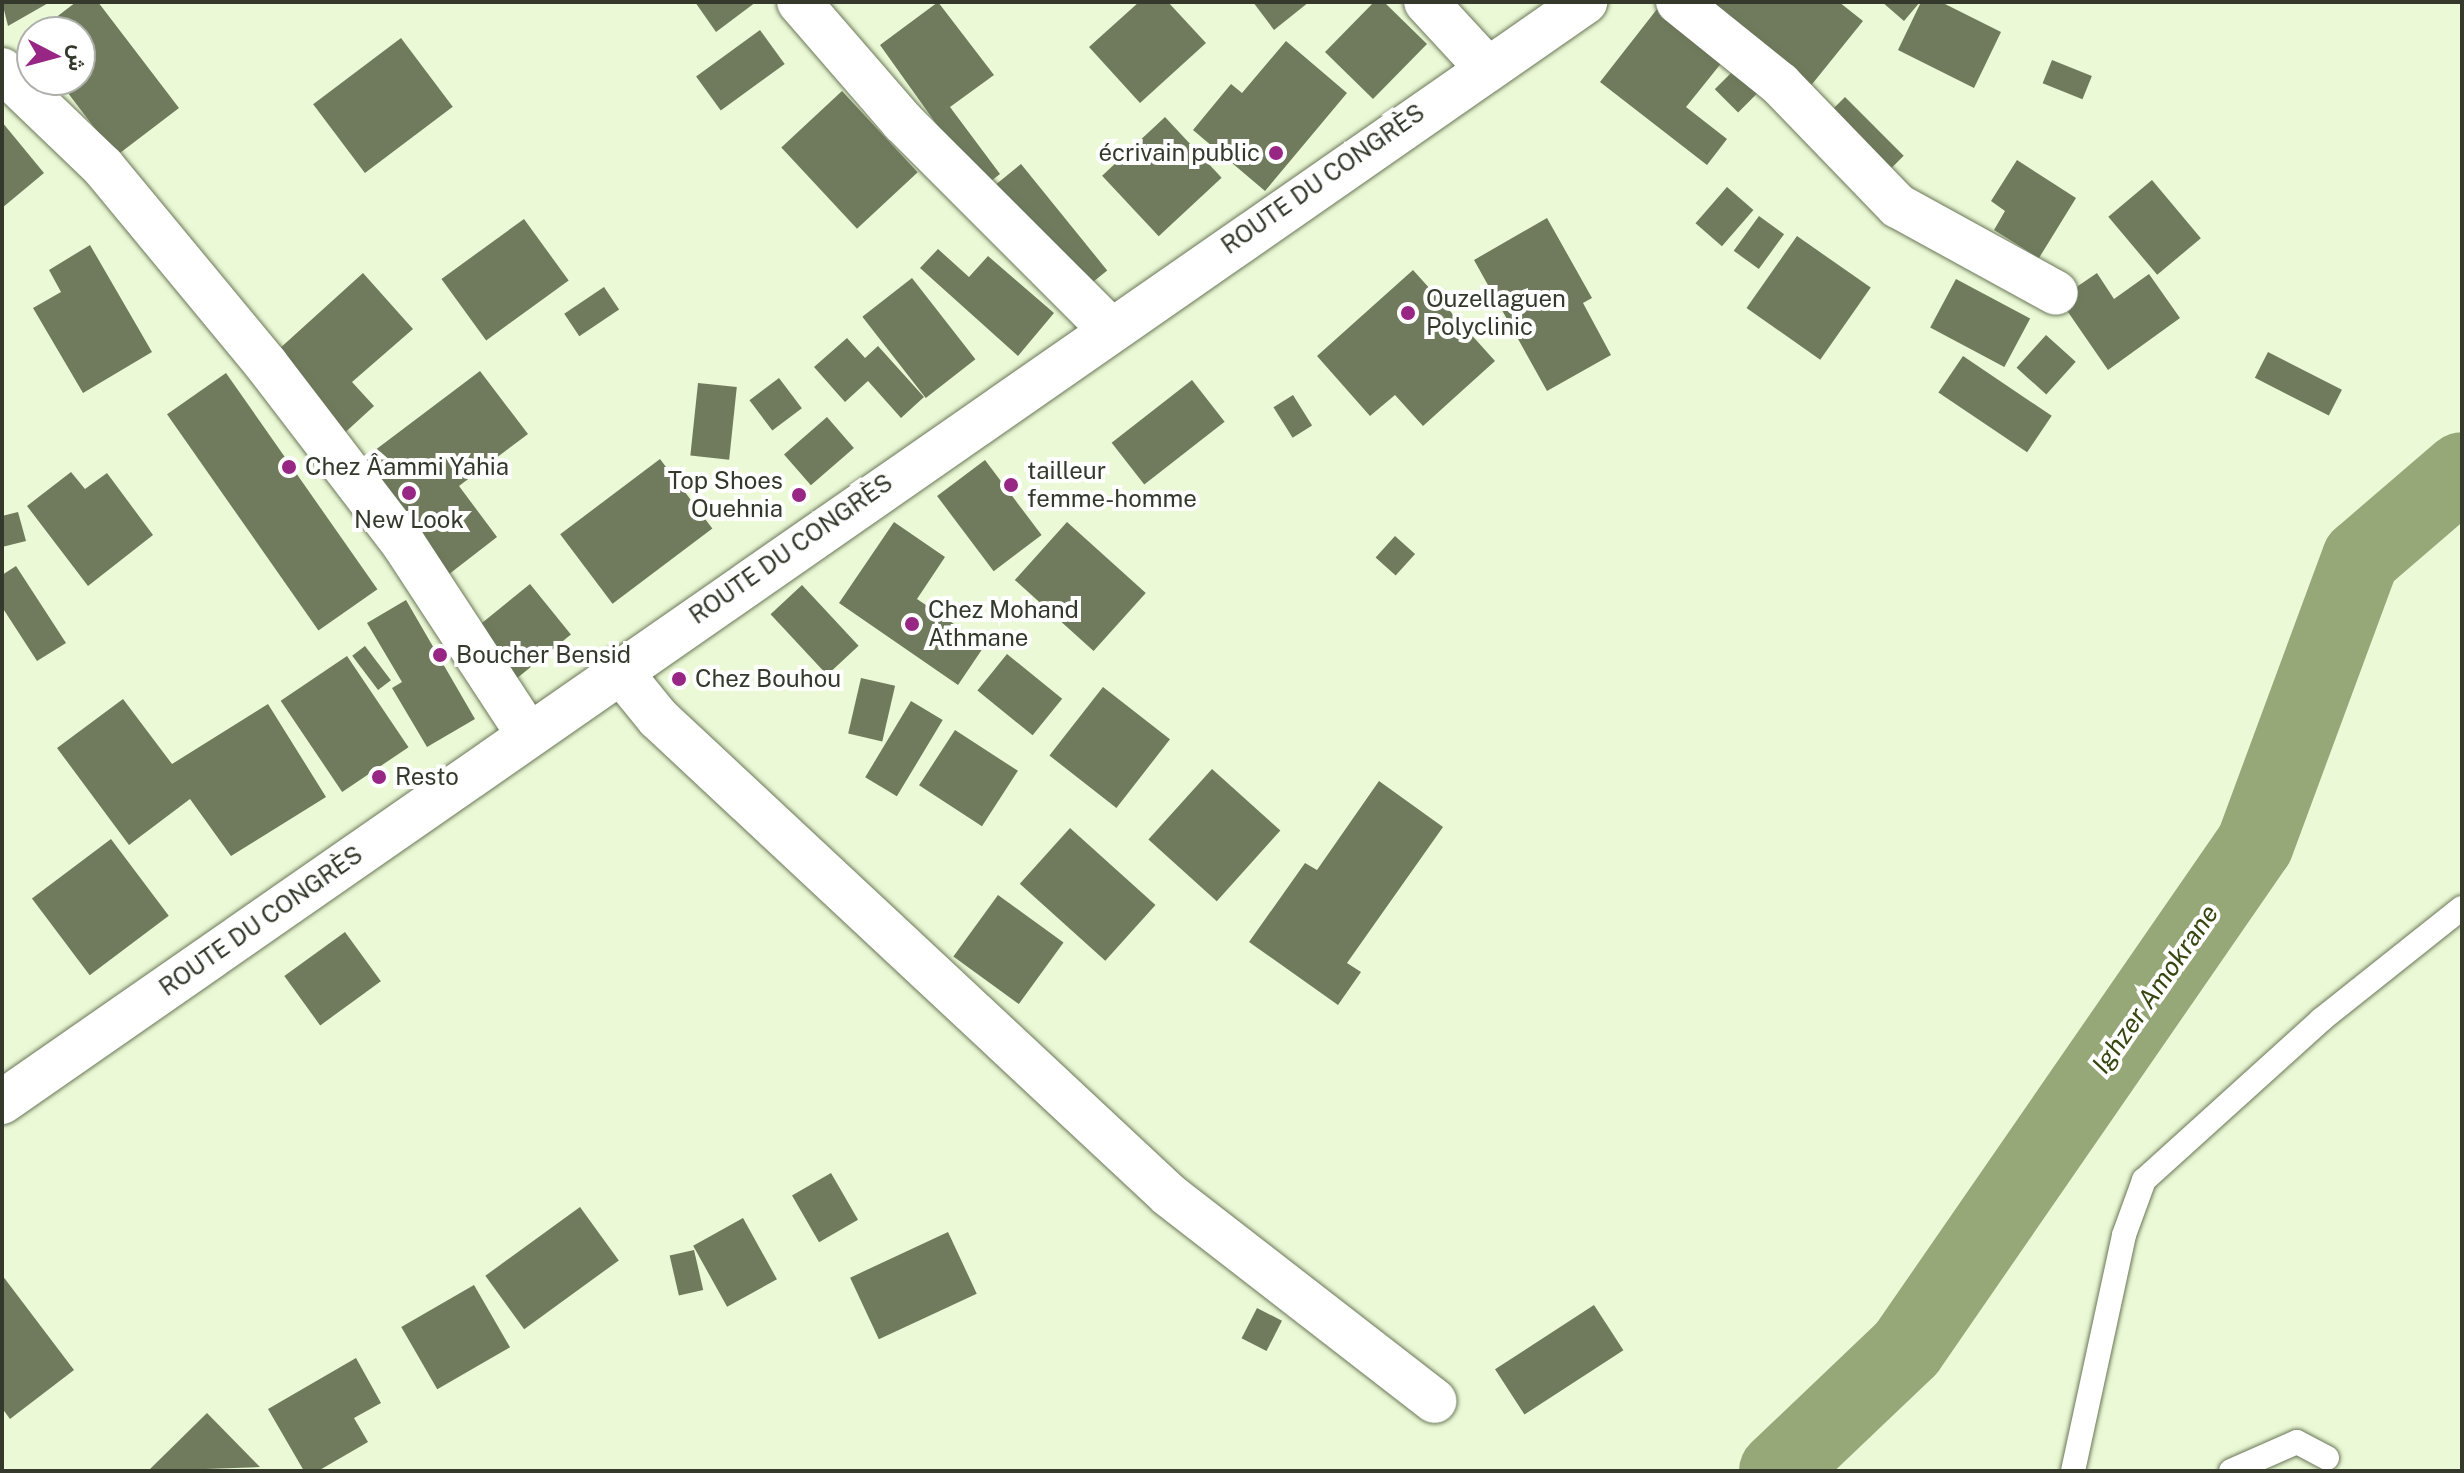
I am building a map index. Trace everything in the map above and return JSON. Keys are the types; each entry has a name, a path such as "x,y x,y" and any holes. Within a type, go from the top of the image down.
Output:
{"street":[{"path":"799,2 903,122 1109,328"},
{"path":"1426,2 1485,66"},
{"name":"ROUTE DU CONGRÈS","path":"2,1102 1485,66 1585,2"},
{"path":"1678,2 1780,84 1898,206 2056,293"},
{"path":"2,70 103,167 266,364 403,543 528,734"},
{"path":"618,669 658,718 1169,1195 1435,1401"}],"lane":[{"path":"2073,1471 2124,1235 2144,1180 2321,1020 2462,908"},
{"path":"2231,1471 2297,1442 2327,1458"}],"building":[{"path":"2,2 50,2 26,16 16,16 16,21 8,26"},
{"path":"76,2 98,2 179,108 116,156 70,96 96,96 96,16 58,16"},
{"path":"695,2 756,2 716,32"},
{"path":"938,2 994,75 950,107 1000,174 982,188 880,45"},
{"path":"1139,2 1168,2 1206,43 1140,103 1089,47"},
{"path":"1253,2 1309,2 1274,30"},
{"path":"1374,2 1384,2 1427,44 1373,99 1325,52"},
{"path":"1703,2 1839,2 1863,21 1809,88"},
{"path":"1882,2 1920,2 1904,21"},
{"path":"1921,2 1941,2 2001,32 1974,88 1898,50"},
{"path":"1661,4 1727,56 1686,107 1727,139 1707,165 1600,82"},
{"path":"760,30 785,64 721,110 696,76"},
{"path":"401,38 453,107 365,173 313,104"},
{"path":"1286,41 1347,93 1265,191 1193,130 1231,84 1242,93"},
{"path":"2052,60 2092,76 2083,99 2043,83"},
{"path":"1736,68 1759,91 1738,113 1715,89"},
{"path":"842,91 918,172 857,229 781,148"},
{"path":"1845,97 1904,156 1879,180 1820,122"},
{"path":"1165,117 1222,178 1159,236 1102,176"},
{"path":"2,122 44,173 2,208"},
{"path":"2017,160 2076,198 2039,258 1994,230 2005,211 1991,201"},
{"path":"1021,164 1107,270 1081,292 995,185"},
{"path":"2152,180 2201,238 2157,275 2108,217"},
{"path":"1727,187 1753,210 1722,246 1696,223"},
{"path":"1759,216 1784,234 1759,269 1734,251"},
{"path":"1547,218 1592,298 1583,303 1611,355 1547,391 1474,260"},
{"path":"524,219 569,280 486,340 441,279"},
{"path":"1797,236 1871,288 1820,360 1747,308"},
{"path":"90,245 152,352 83,393 33,308 61,292 49,270"},
{"path":"938,249 969,277 988,256 1054,313 1018,356 920,268"},
{"name":"Ouzellaguen Polyclinic","path":"1413,270 1495,361 1423,426 1395,395 1370,416 1317,356"},
{"path":"363,273 413,329 352,382 374,406 327,449 257,369"},
{"path":"2097,273 2114,299 2149,274 2180,318 2108,370 2059,299"},
{"path":"912,278 975,359 926,398 862,317"},
{"path":"1956,279 2030,318 2004,367 1930,328"},
{"path":"604,287 619,309 579,336 564,314"},
{"path":"2046,335 2076,362 2046,394 2017,368"},
{"path":"847,338 865,358 878,346 924,397 901,418 868,381 845,402 814,367"},
{"path":"2268,352 2342,390 2329,416 2255,378"},
{"path":"1963,356 2052,416 2027,452 1938,392"},
{"path":"480,371 528,434 459,486 497,537 435,585 358,463"},
{"path":"226,373 377,589 318,631 167,414"},
{"path":"779,378 802,408 772,431 749,400"},
{"path":"1192,380 1225,422 1144,485 1112,443"},
{"path":"698,383 737,387 729,460 690,456"},
{"path":"1293,395 1312,426 1293,438 1273,407"},
{"path":"827,417 854,448 811,485 784,454"},
{"path":"660,459 712,528 613,604 560,534"},
{"path":"985,460 1042,535 994,571 937,496"},
{"path":"71,472 85,489 107,473 153,535 88,586 27,506"},
{"path":"18,512 26,541 2,547 2,516"},
{"name":"Chez Mohand Athmane","path":"894,522 945,557 917,599 985,645 958,685 839,603"},
{"path":"1067,522 1146,593 1094,651 1015,580"},
{"path":"1395,536 1415,554 1396,576 1376,558"},
{"path":"16,566 66,643 37,661 2,607 2,575"},
{"path":"530,584 571,635 513,682 472,631"},
{"path":"802,585 859,646 827,675 771,614"},
{"path":"406,600 475,719 427,747 392,688 402,682 367,623"},
{"path":"365,646 391,680 378,690 352,656"},
{"path":"1007,654 1062,699 1033,735 977,691"},
{"path":"347,656 409,747 342,792 281,701"},
{"path":"861,678 895,686 882,741 848,734"},
{"path":"1103,687 1170,739 1116,808 1049,756"},
{"path":"123,699 172,764 268,704 326,797 231,856 190,799 129,845 57,748"},
{"path":"911,701 943,720 897,796 865,777"},
{"path":"955,730 1018,771 982,826 919,785"},
{"path":"1212,769 1280,831 1217,901 1148,840"},
{"path":"1379,781 1443,827 1347,963 1361,972 1338,1005 1249,942 1305,863 1317,870"},
{"path":"1070,828 1155,905 1105,961 1020,884"},
{"path":"111,839 169,916 90,975 32,899"},
{"path":"998,895 1064,943 1019,1004 953,956"},
{"path":"345,932 381,981 320,1025 284,976"},
{"path":"831,1173 858,1220 819,1242 792,1196"},
{"path":"580,1207 619,1260 524,1329 485,1276"},
{"path":"743,1218 777,1279 727,1307 693,1246"},
{"path":"948,1232 977,1294 879,1339 850,1278"},
{"path":"694,1250 703,1290 679,1296 670,1256"},
{"path":"2,1275 74,1370 10,1419 2,1408"},
{"path":"474,1285 510,1347 437,1389 401,1327"},
{"path":"1594,1305 1623,1350 1524,1415 1495,1369"},
{"path":"1257,1308 1282,1321 1267,1351 1242,1338"},
{"path":"356,1358 381,1403 354,1418 368,1442 318,1471 304,1471 268,1409"},
{"path":"207,1413 260,1467 148,1471"}],"waterway":[{"name":"Ighzer Amokrane","path":"1778,1471 1907,1348 2255,844 2361,558 2462,471"}],"place":[{"name":"écrivain public","path":"1276,153"},
{"name":"Ouzellaguen Polyclinic","path":"1408,313"},
{"name":"Chez Âammi Yahia","path":"289,467"},
{"name":"tailleur femme-homme","path":"1011,485"},
{"name":"New Look","path":"409,493"},
{"name":"Top Shoes Ouehnia","path":"799,495"},
{"name":"Chez Mohand Athmane","path":"912,624"},
{"name":"Boucher Bensid","path":"440,655"},
{"name":"Chez Bouhou","path":"679,679"},
{"name":"Resto","path":"379,777"}]}
